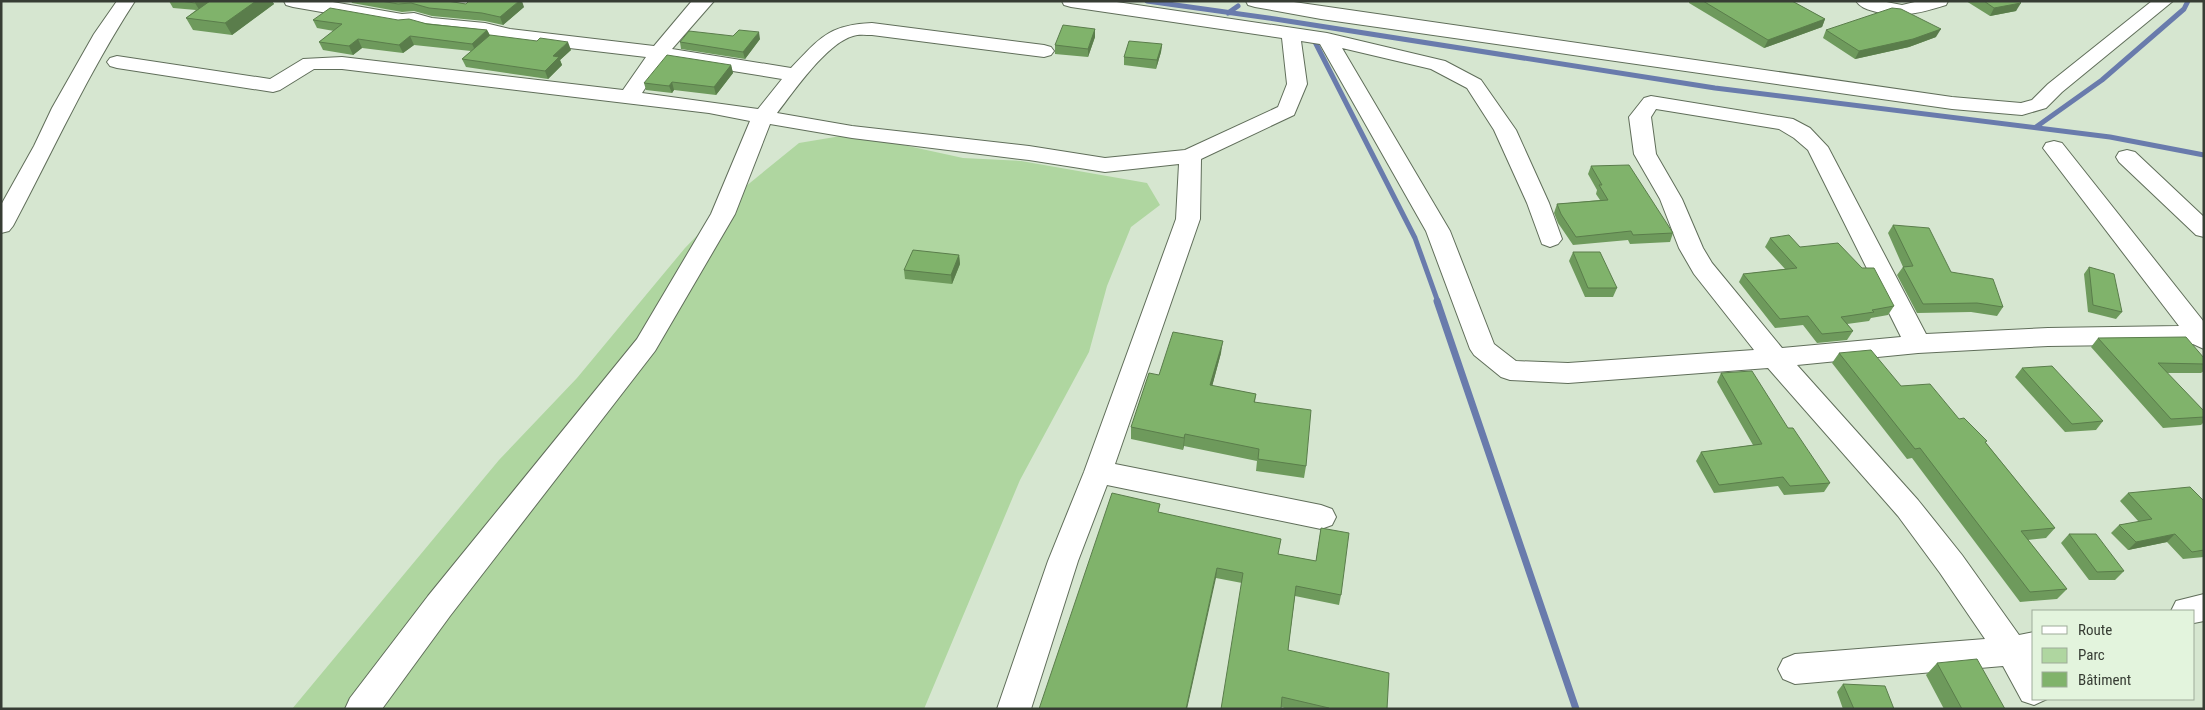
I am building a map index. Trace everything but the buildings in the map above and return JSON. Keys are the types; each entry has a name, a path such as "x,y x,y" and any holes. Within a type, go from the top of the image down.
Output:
{"street":[{"path":"1,226 45,146 62,108 104,34 126,1"},
{"path":"293,1 402,20 414,19 430,24 485,29 510,35 659,53 796,75"},
{"path":"628,98 659,53 698,6 705,1"},
{"path":"1071,1 1327,39 1438,65 1474,84 1505,130 1538,203 1550,239"},
{"path":"1255,1 1952,103 2022,109 2039,104 2055,88 2164,1"},
{"path":"1865,1 1884,10 1898,12 1939,1"},
{"path":"362,709 439,606 646,345 723,214 762,118 796,75 830,39 850,30 872,29 1044,51"},
{"path":"117,62 274,86 310,63 342,62 709,107 762,118 907,140 1105,165 1190,156 1287,111 1297,84 1291,35"},
{"path":"1327,39 1438,230 1483,349 1510,370 1568,372 1775,358 1918,344 2048,337 2202,337"},
{"path":"1918,344 1817,147 1802,133 1785,124 1651,102 1640,117 1644,154 1671,199 1688,241 1703,268 1775,358 1908,508 2023,648 2032,682"},
{"path":"2054,148 2202,337"},
{"path":"1014,709 1064,561 1098,472 1188,219 1190,156"},
{"path":"2127,157 2204,230"},
{"path":"1098,472 1322,517"},
{"path":"1795,669 2023,648"}],"green space":[{"path":"853,134 963,158 1021,161 1147,183 1160,205 1131,227 1107,286 1089,352 1020,480 924,709 292,709 499,460 577,378 685,248 740,191 799,143"}],"waterway":[{"path":"1147,1 1229,12"},
{"path":"2036,127 2102,80 2184,9 2188,1"},
{"path":"1229,12 1238,6"},
{"path":"1229,12 1715,88 2110,137 2204,155"},
{"path":"1314,40 1415,238 1438,302"},
{"path":"1437,301 1576,709"}]}
